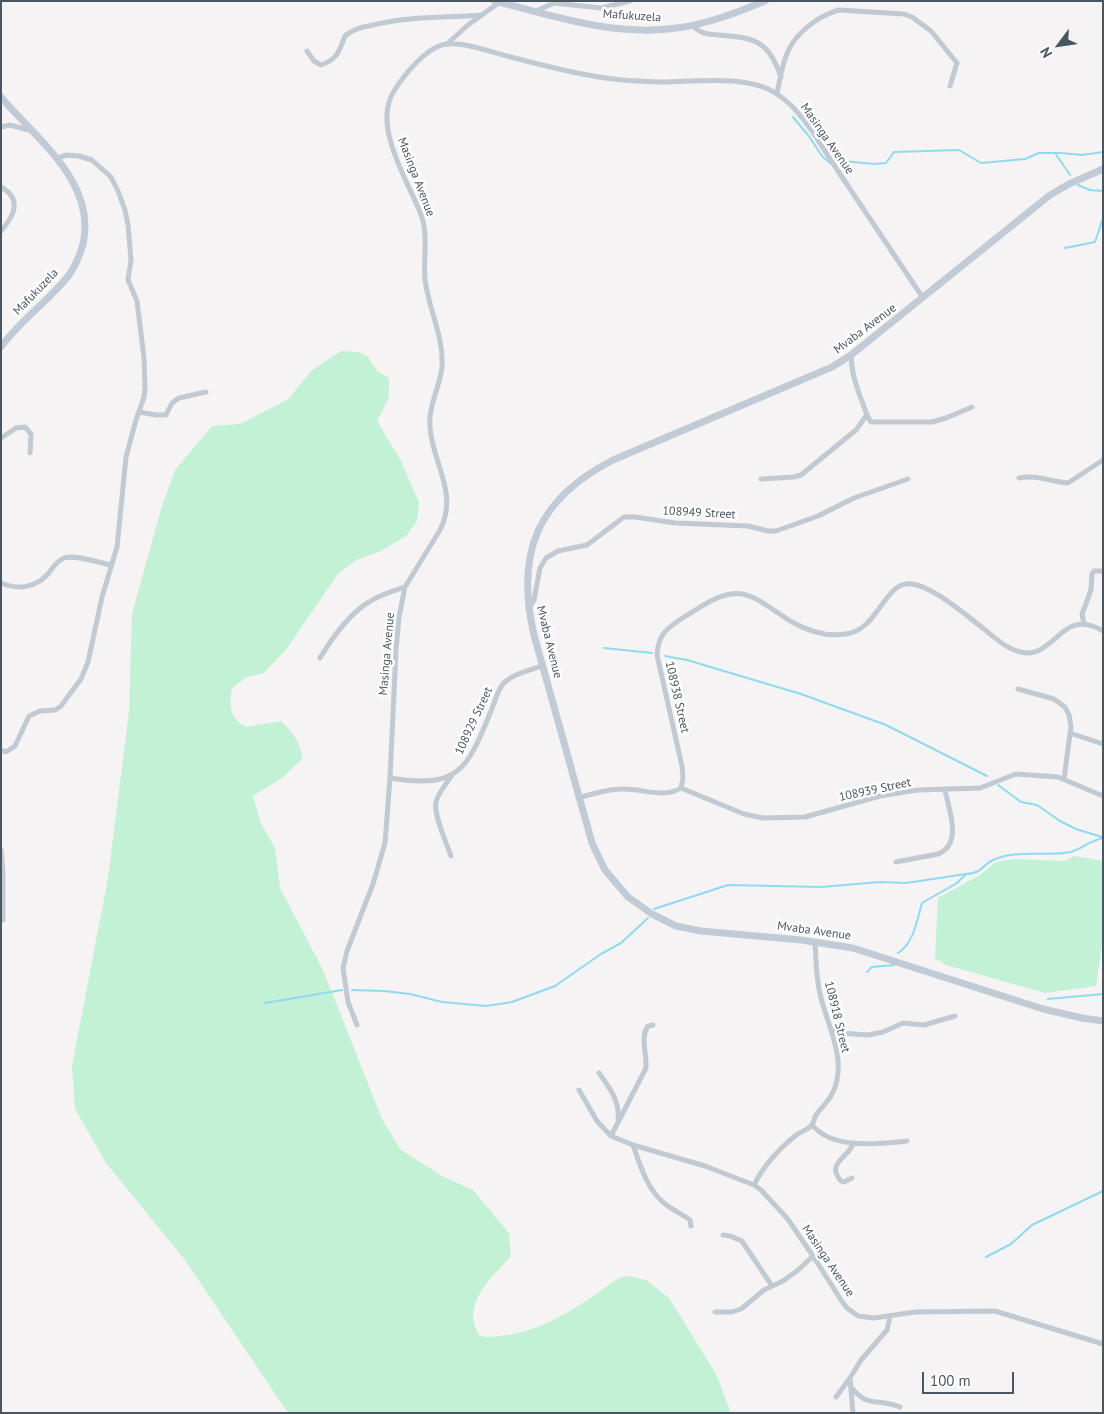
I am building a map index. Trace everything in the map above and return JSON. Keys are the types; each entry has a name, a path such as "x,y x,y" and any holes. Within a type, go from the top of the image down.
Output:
{"street":[{"path":"536,11 554,3 601,8 630,1"},
{"name":"Mafukuzela","path":"498,2 587,23 628,29 658,30 693,26 718,19 765,1"},
{"path":"447,44 498,2"},
{"path":"776,93 789,49 803,31 833,12 850,11 904,14 921,23 957,63 950,86"},
{"path":"307,51 316,64 323,64 337,54 342,47 345,36 354,30 388,21 482,15"},
{"path":"693,26 699,32 706,34 738,37 758,42 773,61 781,78"},
{"name":"Masinga Avenue","path":"356,1025 348,1002 343,968 347,951 373,884 385,843 399,617 405,587 445,520 446,506 445,481 435,452 430,426 434,397 440,376 442,355 425,280 426,232 421,213 409,189 390,138 387,110 392,95 409,70 428,53 439,46 447,44 466,46 561,70 594,76 656,82 733,81 752,84 776,93 791,105 813,133 923,298"},
{"name":"Mafukuzela","path":"1,97 57,158 74,185 84,209 85,233 80,254 68,276 1,347"},
{"path":"1,127 10,125 32,131"},
{"path":"1,750 6,752 15,746 29,716 40,711 55,710 61,706 81,679 88,662 117,547 126,457 144,397 145,375 137,301 128,280 131,260 125,210 112,177 101,166 92,160 79,156 67,155 57,158"},
{"name":"Mvaba Avenue","path":"1103,169 1069,184 1050,195 851,355 815,376 613,460 579,480 550,510 536,538 526,582 528,609 542,666 592,843 602,864 628,897 652,914 676,926 701,932 815,941 870,952 1043,1009 1103,1021"},
{"path":"1,187 10,192 15,202 12,216 1,231"},
{"path":"851,355 853,377 866,416 870,422 932,422 972,407"},
{"path":"139,412 166,415 172,403 179,398 206,392"},
{"path":"761,479 794,477 801,474 856,430 866,416"},
{"path":"1,438 16,428 25,427 30,434 30,453"},
{"path":"1019,478 1033,477 1068,484 1103,460"},
{"name":"108949 Street","path":"528,609 534,600 542,564 548,556 558,551 587,545 624,517 675,523 748,526 776,531 818,516 854,498 908,479"},
{"path":"1,583 17,588 27,587 37,583 65,558 76,558 111,565"},
{"path":"1103,571 1094,571 1092,574 1091,590 1082,614 1084,624 1103,631"},
{"name":"108938 Street","path":"681,788 683,778 682,766 657,655 658,642 665,630 724,595 734,593 748,596 792,622 817,632 846,634 854,633 869,623 885,600 899,586 913,584 935,593 1012,650 1027,654 1039,652 1046,648 1067,628 1084,624"},
{"path":"320,658 331,640 357,610 369,602 405,587"},
{"name":"108929 Street","path":"390,778 423,782 443,779 460,769 469,758 488,719 498,691 505,682 542,666"},
{"path":"1018,689 1054,699 1060,702 1070,715 1070,733 1064,779"},
{"path":"1070,733 1103,744"},
{"name":"108929 Street","path":"451,856 442,832 436,807 437,799 452,774"},
{"name":"108939 Street","path":"681,788 744,814 763,818 805,817 880,796 918,790 974,789 985,787 1016,774 1064,779 1103,796"},
{"path":"578,798 622,789 665,793 681,788"},
{"path":"896,862 938,854 950,846 952,825 945,790"},
{"path":"1,850 4,920"},
{"name":"108918 Street","path":"754,1185 762,1172 781,1150 795,1136 812,1125 815,1117 832,1094 837,1080 837,1056 832,1029 819,990 815,941"},
{"path":"832,1029 840,1033 868,1035 883,1032 903,1023 924,1025 955,1016"},
{"path":"611,1136 646,1068 647,1057 643,1036 648,1026 653,1025"},
{"path":"599,1073 615,1098 619,1112 618,1122"},
{"name":"Masinga Avenue","path":"579,1090 597,1121 611,1136 633,1145 705,1166 754,1185 769,1197 813,1256 841,1300 852,1312 865,1317 915,1312 995,1312 1103,1344"},
{"path":"812,1125 822,1135 834,1140 882,1144 907,1141"},
{"path":"852,1178 844,1182 841,1181 836,1174 836,1168 840,1159 854,1143"},
{"path":"633,1145 645,1175 654,1191 665,1204 690,1220 691,1226"},
{"path":"723,1235 742,1241 772,1286"},
{"path":"715,1312 732,1312 741,1309 764,1290 783,1281 797,1271 813,1256"},
{"path":"836,1397 861,1360 888,1330 890,1316"},
{"path":"850,1378 853,1413"},
{"path":"852,1388 865,1401 891,1403 900,1407"}],"green space":[{"path":"341,351 359,352 368,357 378,372 389,378 389,397 377,421 401,461 419,502 417,521 406,536 381,551 356,560 337,575 288,647 264,673 247,677 232,688 231,710 240,723 246,727 281,721 298,743 302,753 302,759 282,778 253,796 261,823 275,848 280,888 323,970 382,1119 401,1150 444,1177 473,1190 509,1233 511,1256 487,1283 476,1303 473,1314 480,1336 507,1335 538,1327 566,1313 619,1278 628,1276 646,1280 669,1298 716,1374 731,1413 288,1413 185,1260 106,1163 75,1109 72,1066 108,878 129,712 132,614 161,509 175,470 212,426 240,424 281,403 289,398 311,371"},
{"path":"1074,856 1103,861 1103,938 1096,986 1045,993 946,965 935,958 938,898 980,875 996,862 1014,859 1064,861"}],"waterway":[{"path":"793,117 822,156 830,163"},
{"path":"843,161 874,164 886,163 894,152 959,150 981,163 1025,159 1039,153 1082,155 1103,152"},
{"path":"1055,153 1070,175"},
{"path":"1078,185 1090,190 1103,191"},
{"path":"1065,248 1095,242 1103,218"},
{"path":"604,648 652,653"},
{"path":"665,656 687,660 801,694 886,725 987,776"},
{"path":"998,785 1021,802 1037,805 1060,821 1076,829 1102,837"},
{"path":"898,953 911,937 922,903 957,883 966,874 979,871 989,862 1002,857 1021,854 1071,852 1103,838"},
{"path":"654,909 728,885 821,887 880,882 906,883 966,874"},
{"path":"352,990 410,994 442,1002 486,1006 512,1002 555,986 601,954 621,943 648,918"},
{"path":"867,972 872,967 894,965"},
{"path":"265,1003 342,990"},
{"path":"1048,999 1103,994"},
{"path":"986,1257 1011,1244 1032,1225 1103,1191"}]}
